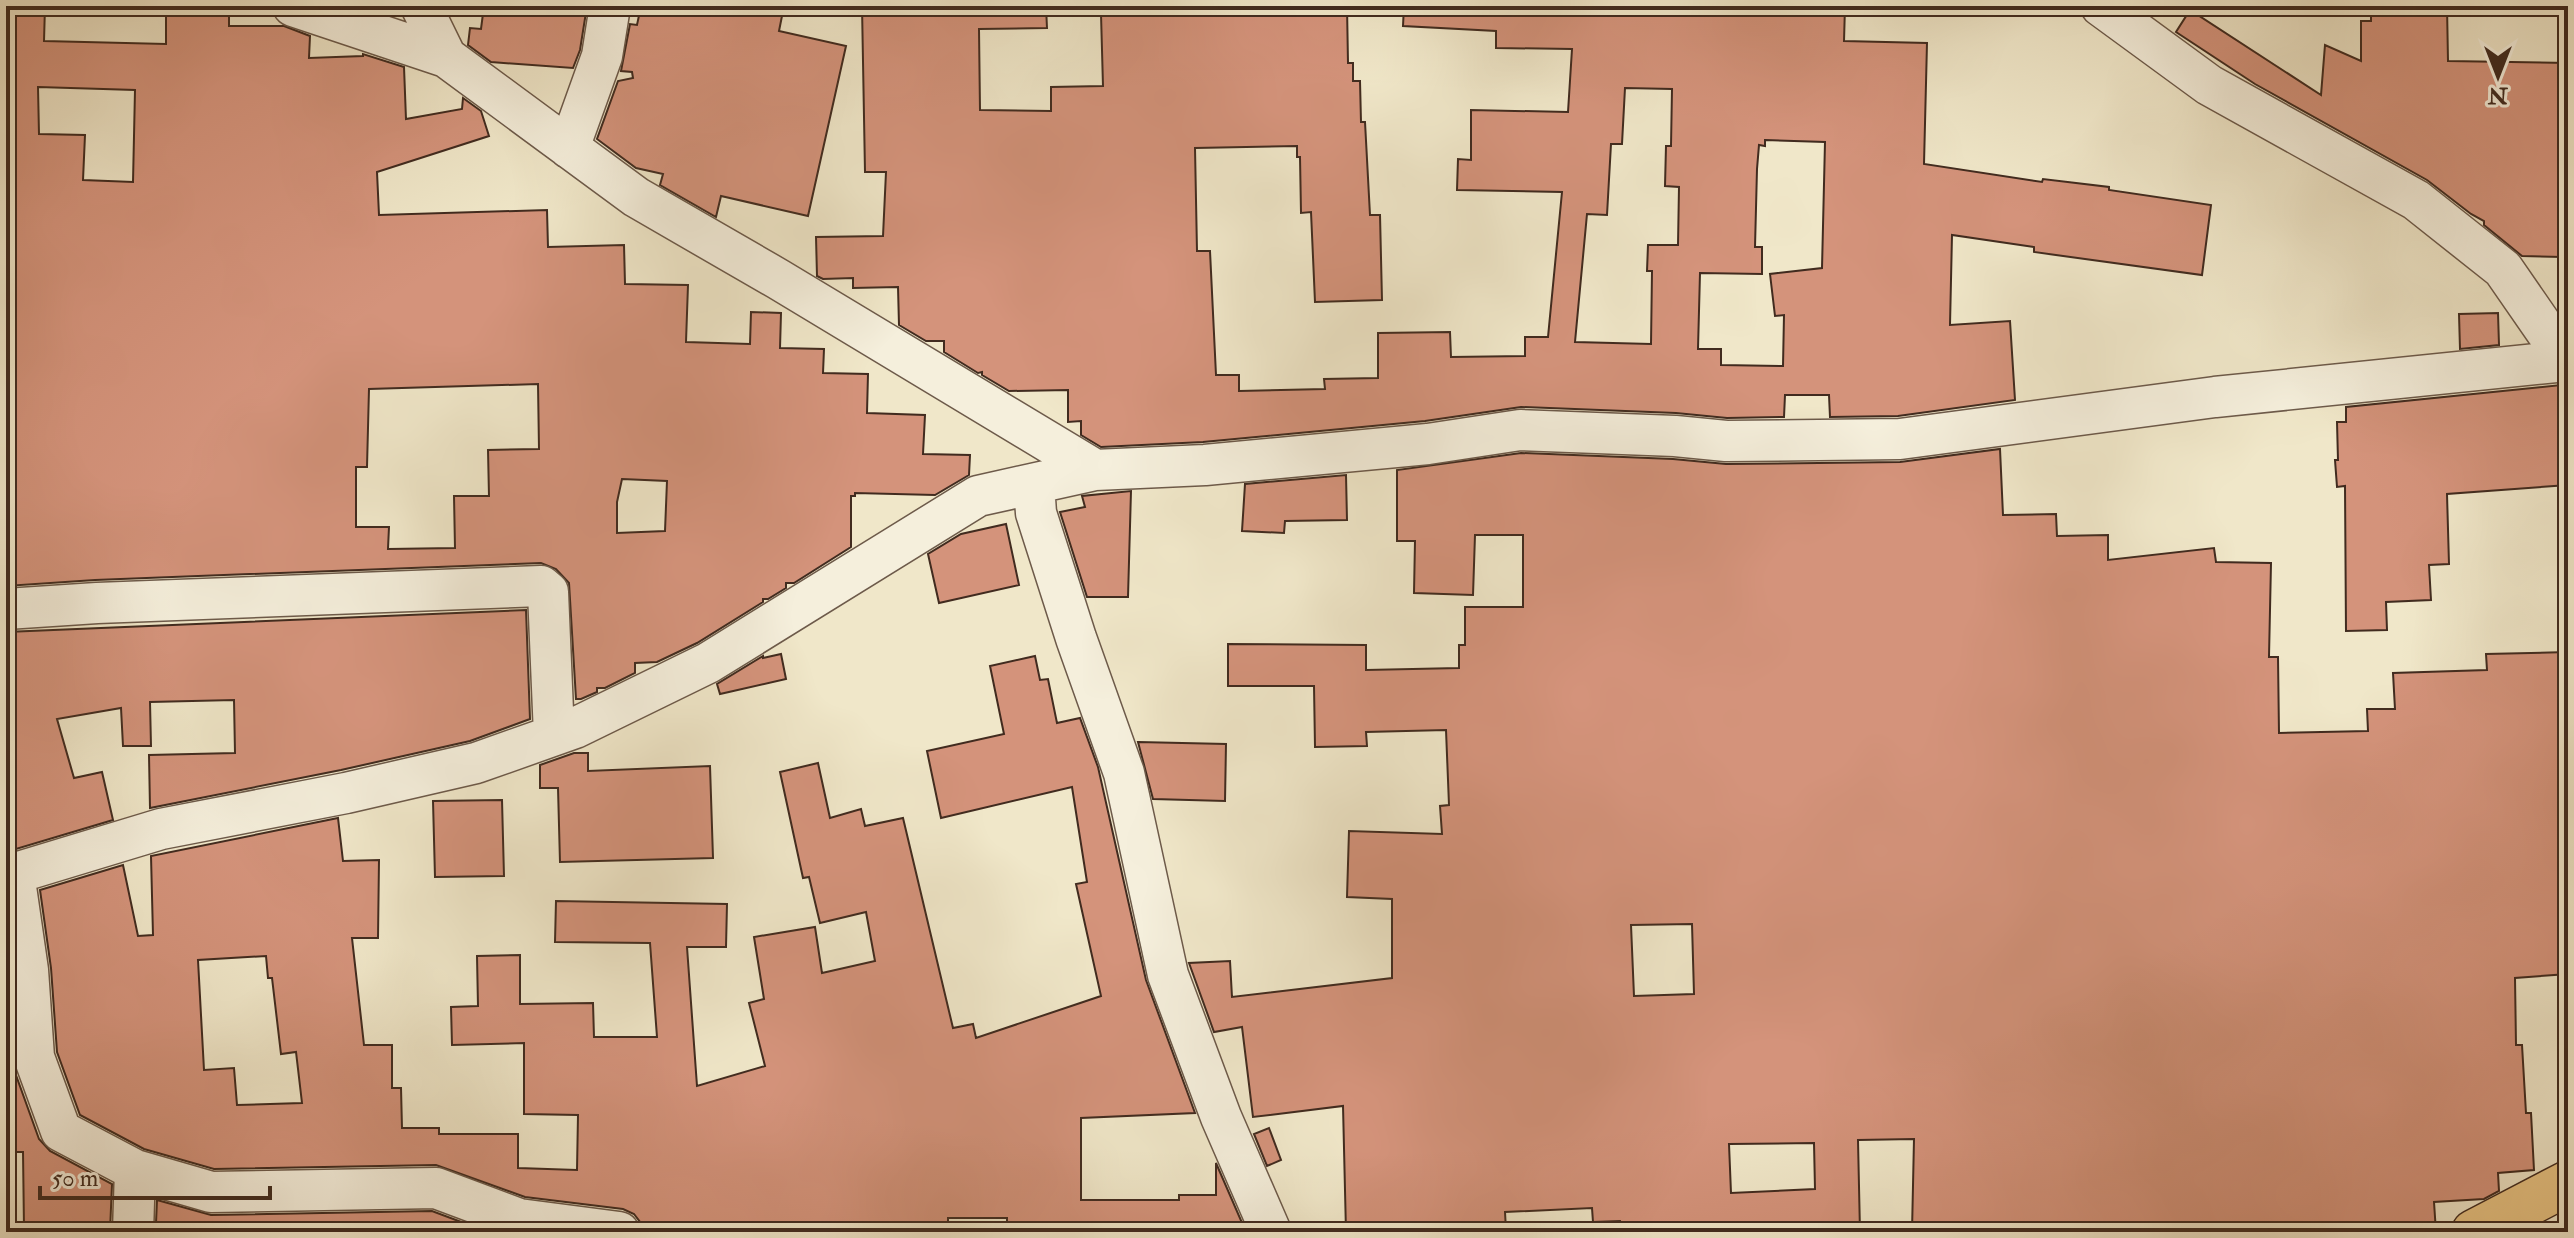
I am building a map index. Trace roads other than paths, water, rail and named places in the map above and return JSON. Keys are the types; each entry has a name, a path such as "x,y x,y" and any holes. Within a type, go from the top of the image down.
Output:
{"main road":[{"path":"2474,1232 2568,1183"}],"street":[{"path":"293,6 446,57 636,197 1095,470"},
{"path":"421,6 446,57"},
{"path":"569,148 602,56 610,6"},
{"path":"619,1232 519,1219 436,1188 211,1192 135,1170 61,1131 34,1057 28,970 10,874 161,829 346,793 476,763 575,728 708,663 978,496 1095,470 1205,465 1428,444 1520,430 1726,441 1900,439 2215,397 2567,362 2503,269 2416,200 2209,85 2101,6"},
{"path":"1034,484 1036,513 1124,773 1168,975 1221,1117 1271,1232"},
{"path":"6,609 541,586 548,592 554,735"},
{"path":"133,1232 135,1170"}]}
